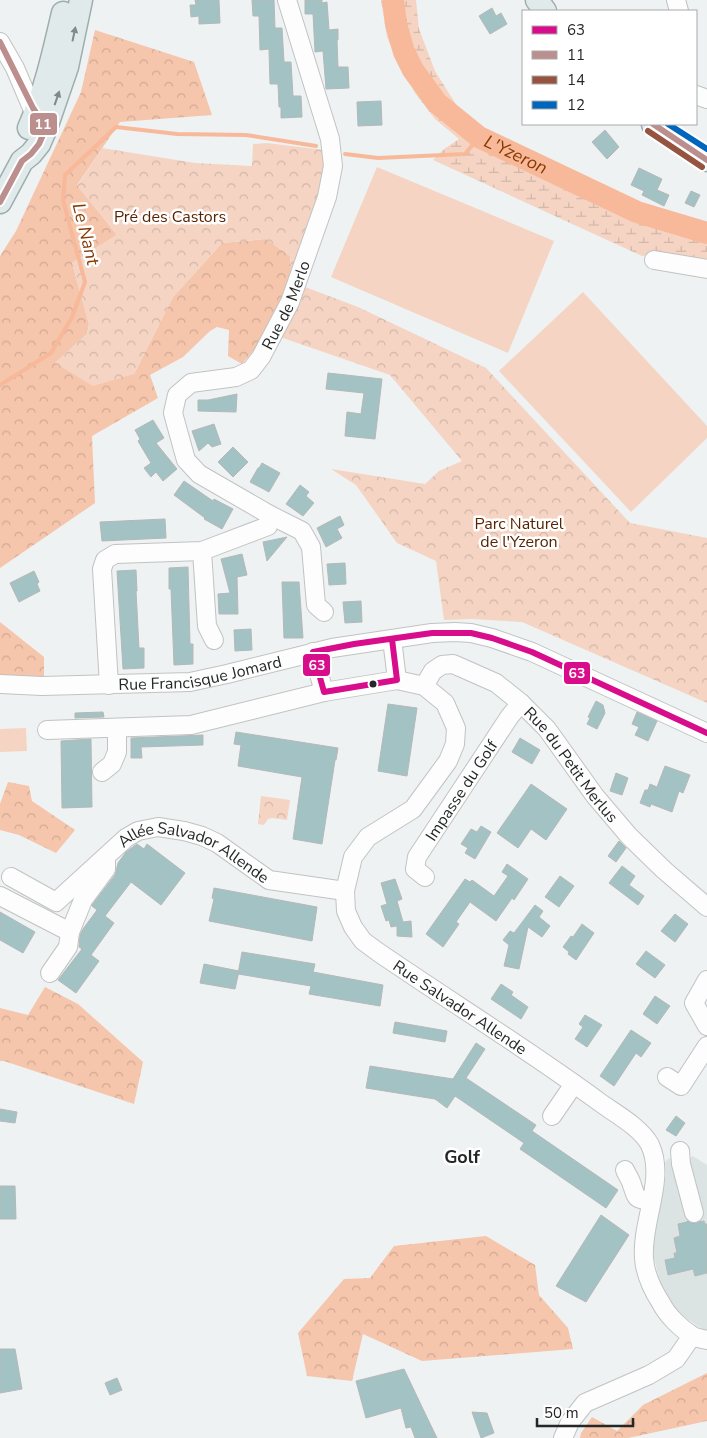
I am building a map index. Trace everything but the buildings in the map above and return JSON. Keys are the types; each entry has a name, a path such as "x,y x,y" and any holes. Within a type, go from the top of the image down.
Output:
{"main road":[{"path":"0,202 22,161 31,154 66,0"},
{"path":"37,131 67,67 81,0"},
{"path":"654,125 707,160"}],"street":[{"name":"Rue de Merlo","path":"287,0 330,139 334,166 327,197 290,302 261,357 251,370 236,377 191,383 177,395 173,413 186,460 199,474 302,531 311,547 316,605 324,612"},
{"path":"0,42 15,68 37,131"},
{"path":"654,260 707,268"},
{"path":"108,684 102,570 105,560 115,554 202,551 268,526 270,515"},
{"path":"202,551 207,626 214,640"},
{"name":"Rue Francisque Jomard","path":"0,684 42,686 190,682 354,644 432,633 471,633 514,645 566,667 707,733"},
{"path":"392,639 397,680"},
{"path":"313,652 324,692"},
{"name":"Rue du Petit Merlus","path":"424,686 433,671 442,664 453,664 496,683 522,703 547,729 595,796 629,836 664,870 707,907"},
{"name":"Rue Salvador Allende","path":"47,730 192,725 324,692 397,680 424,686 445,703 456,728 455,744 448,761 413,809 368,837 352,858 345,892 346,911 353,927 363,941 574,1084 633,1126 645,1137 650,1146 656,1173 644,1251 648,1280 668,1314 700,1338"},
{"name":"Impasse du Golf","path":"425,877 415,869 417,857 510,716 522,703"},
{"path":"102,772 112,764 117,752 117,728"},
{"name":"Allée Salvador Allende","path":"11,877 56,902 126,838 138,831 158,828 184,831 217,843 269,880 345,892"},
{"name":"Allée Salvador Allende","path":"50,973 68,947 70,932 83,900 106,869 106,856"},
{"path":"0,896 70,932"},
{"path":"707,980 694,1003 707,1026"},
{"path":"667,1077 681,1086 707,1046"},
{"path":"552,1116 574,1084"},
{"path":"680,1151 681,1164 694,1214"},
{"path":"625,1170 632,1185 634,1195 640,1200 651,1201"},
{"path":"563,1438 570,1422 585,1403 649,1375 676,1359 700,1338"}],"shaded area":[{"path":"693,1156 707,1165 707,1332 684,1317 673,1305 659,1279 654,1257 653,1239 666,1175 665,1162 669,1158 679,1165"}],"green space":[{"path":"381,0 416,0 419,29 435,71 459,109 480,128 513,148 563,170 673,216 707,224 707,265 655,252 642,256 433,160 444,149 459,139 435,119 415,93 387,37"},
{"path":"95,30 194,62 212,115 120,122 77,185 117,235 72,263 89,324 87,334 55,363 134,374 173,297 222,243 266,239 290,256 291,272 282,299 254,350 242,364 228,356 229,330 217,327 210,331 183,357 150,375 158,398 92,436 95,503 0,568 0,256 16,231 81,92"},
{"name":"Pré des Castors","path":"267,143 324,150 323,177 309,224 291,272 290,256 266,239 222,243 173,297 134,374 93,386 55,363 87,334 89,325 72,263 117,235 77,186 102,148 195,163 252,166 253,144"},
{"path":"377,167 554,241 508,353 331,277"},
{"name":"Parc Naturel de l'Yzeron","path":"305,287 358,307 486,368 630,523 707,538 707,703 522,622 472,619 444,620 436,561 397,543 356,485 331,469 425,484 439,471 462,461 390,375 280,337"},
{"path":"583,292 707,426 707,438 631,512 499,371"},
{"path":"0,622 44,657 44,680 0,678"},
{"path":"26,728 27,751 0,752 0,729"},
{"path":"8,782 29,786 32,801 75,830 56,853 19,835 0,830 0,804"},
{"path":"261,796 290,800 287,820 272,818 268,819 264,825 258,824"},
{"path":"45,987 78,1004 143,1062 134,1104 0,1061 0,1008 28,1015"},
{"path":"486,1236 535,1265 539,1295 568,1328 573,1349 422,1361 363,1334 352,1381 307,1376 298,1333 344,1279 370,1278 394,1246"},
{"path":"707,1373 707,1421 628,1438 580,1438 581,1433 592,1417 617,1431 643,1405"}],"waterway":[{"name":"L'Yzeron","path":"393,0 396,24 404,52 413,70 437,103 479,137 637,212 707,233"},
{"name":"Le Nant","path":"0,385 51,353 72,317 85,282 63,200 65,175 116,127 177,134 246,135 316,146"},
{"name":"Le Nant","path":"345,154 378,158 465,154 479,137"}],"transit line":[{"name":"11","path":"0,42 33,108 46,128 39,144 22,161 0,202"},
{"name":"11","path":"654,125 707,160"},
{"name":"12","path":"670,125 707,149"},
{"name":"14","path":"648,131 702,167"},
{"name":"63","path":"392,639 397,680 324,692 313,652 354,644 432,633 471,633 532,652 707,733"}],"district":[{"name":"Golf","path":"462,1157"}]}
